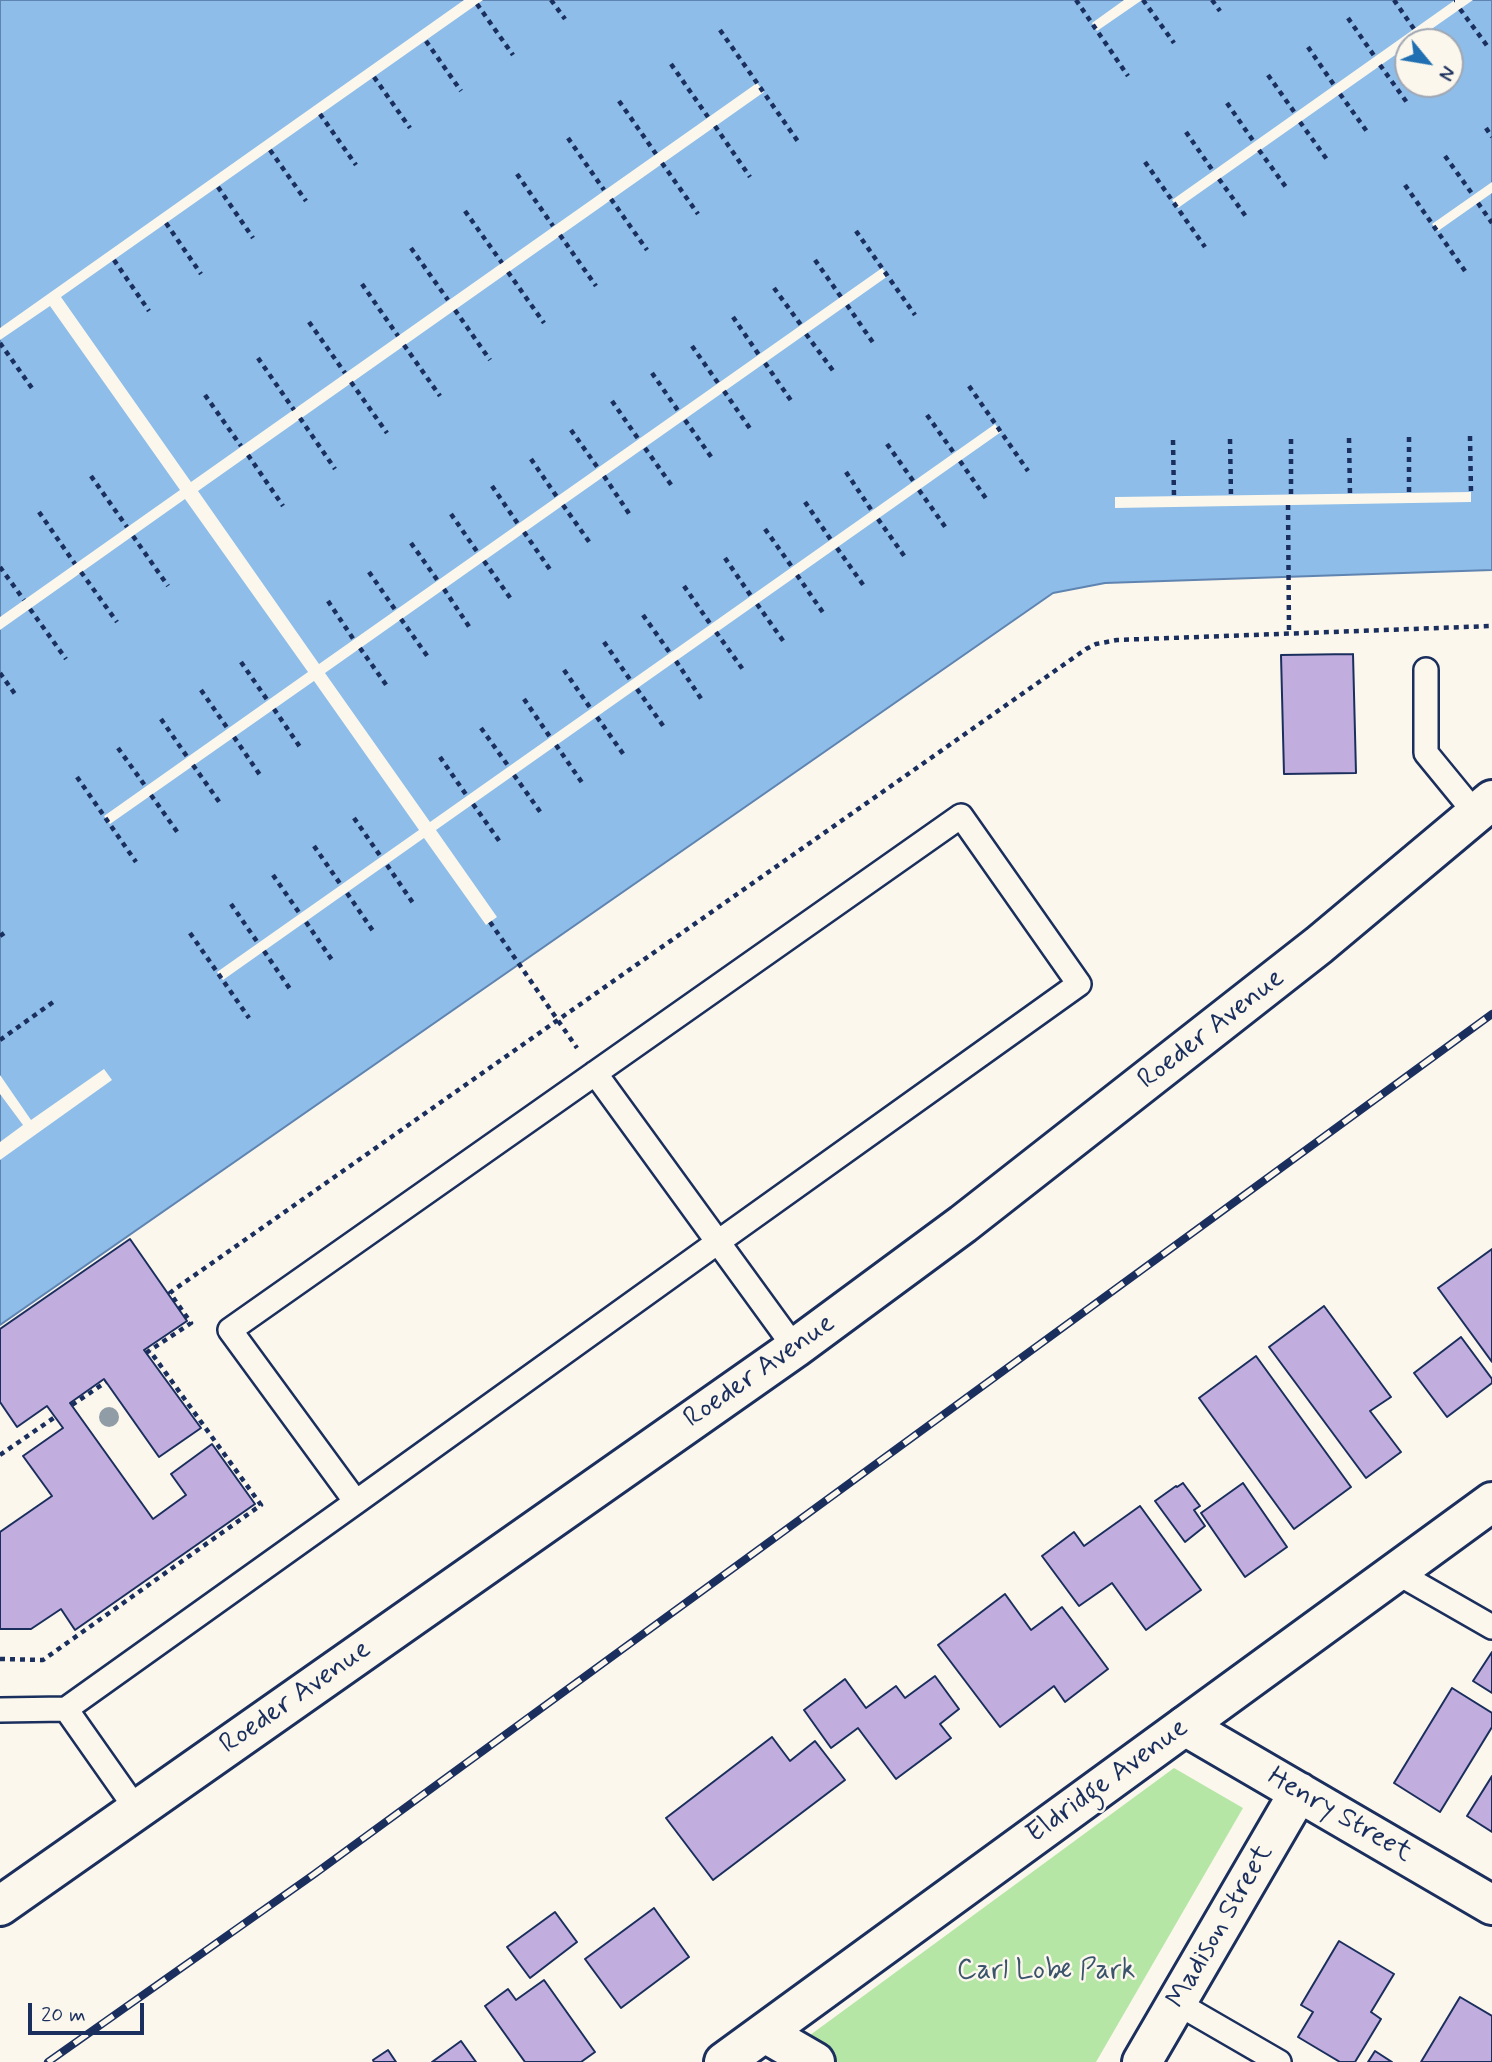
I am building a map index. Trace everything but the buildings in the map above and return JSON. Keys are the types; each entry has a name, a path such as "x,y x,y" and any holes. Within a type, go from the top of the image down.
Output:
{"street":[{"name":"Roeder Avenue","path":"0,1906 794,1348 963,1224 1319,945 1484,807"},
{"name":"Eldridge Avenue","path":"724,2062 1492,1502"},
{"name":"Henry Street","path":"1185,1726 1492,1905"},
{"name":"Madison Street","path":"1142,2062 1299,1792"},
{"path":"765,2032 815,2062"}],"lane":[{"path":"1426,670 1426,753 1484,807"},
{"path":"0,1710 66,1709 356,1502 1079,984 961,816 230,1331 356,1502"},
{"path":"595,1073 794,1348"},
{"path":"1396,1572 1492,1627"},
{"path":"66,1709 137,1810"},
{"path":"1177,2003 1279,2062"}],"path":[{"path":"551,0 565,19"},
{"path":"1076,0 1128,76"},
{"path":"1143,0 1174,43"},
{"path":"1212,0 1220,11"},
{"path":"1394,0 1413,28"},
{"path":"477,4 513,55"},
{"path":"1460,9 1488,47"},
{"path":"1348,18 1375,57"},
{"path":"720,30 799,143"},
{"path":"426,41 461,91"},
{"path":"1308,47 1334,86"},
{"path":"671,64 708,117"},
{"path":"1380,65 1408,104"},
{"path":"1268,75 1294,113"},
{"path":"374,77 410,128"},
{"path":"1340,94 1368,133"},
{"path":"620,101 656,154"},
{"path":"1227,103 1254,142"},
{"path":"320,114 356,165"},
{"path":"1300,122 1328,161"},
{"path":"715,126 750,177"},
{"path":"1486,128 1492,137"},
{"path":"1186,132 1213,171"},
{"path":"568,138 604,190"},
{"path":"270,150 306,201"},
{"path":"1259,150 1287,190"},
{"path":"1446,156 1473,195"},
{"path":"1145,162 1205,247"},
{"path":"663,163 698,214"},
{"path":"517,174 553,226"},
{"path":"1219,179 1247,218"},
{"path":"1405,185 1465,271"},
{"path":"218,187 253,238"},
{"path":"611,199 647,250"},
{"path":"1478,203 1492,223"},
{"path":"465,211 502,263"},
{"path":"166,223 201,274"},
{"path":"856,230 915,315"},
{"path":"560,235 596,286"},
{"path":"411,248 448,300"},
{"path":"114,260 149,311"},
{"path":"815,260 841,297"},
{"path":"508,272 544,323"},
{"path":"362,284 398,336"},
{"path":"774,288 801,326"},
{"path":"847,305 874,344"},
{"path":"455,310 490,360"},
{"path":"733,317 759,355"},
{"path":"309,321 345,373"},
{"path":"806,334 834,372"},
{"path":"0,342 34,391"},
{"path":"404,345 440,396"},
{"path":"692,345 718,383"},
{"path":"258,358 294,410"},
{"path":"765,363 792,401"},
{"path":"652,373 679,412"},
{"path":"351,382 387,433"},
{"path":"969,386 1028,471"},
{"path":"724,391 751,430"},
{"path":"205,395 242,446"},
{"path":"612,401 639,440"},
{"path":"928,415 954,453"},
{"path":"300,418 335,469"},
{"path":"685,420 712,458"},
{"path":"571,430 598,468"},
{"path":"1470,436 1471,492"},
{"path":"1409,437 1409,493"},
{"path":"1349,438 1350,494"},
{"path":"1230,439 1231,496"},
{"path":"1291,439 1291,495"},
{"path":"1173,440 1174,496"},
{"path":"887,444 914,482"},
{"path":"645,448 671,486"},
{"path":"248,455 284,506"},
{"path":"531,459 557,497"},
{"path":"960,461 987,500"},
{"path":"846,472 873,510"},
{"path":"91,476 127,527"},
{"path":"604,477 631,515"},
{"path":"492,486 518,524"},
{"path":"919,490 946,528"},
{"path":"805,502 831,540"},
{"path":"563,505 590,543"},
{"path":"1288,505 1289,634"},
{"path":"39,512 75,564"},
{"path":"452,514 478,553"},
{"path":"878,519 905,557"},
{"path":"765,530 792,567"},
{"path":"524,532 551,571"},
{"path":"133,536 168,586"},
{"path":"411,543 438,581"},
{"path":"837,548 864,586"},
{"path":"725,558 751,596"},
{"path":"484,561 511,599"},
{"path":"0,567 24,600"},
{"path":"81,572 117,622"},
{"path":"369,572 396,611"},
{"path":"797,575 824,614"},
{"path":"684,586 711,625"},
{"path":"444,589 470,628"},
{"path":"328,601 354,640"},
{"path":"757,604 784,642"},
{"path":"30,608 66,659"},
{"path":"643,615 670,653"},
{"path":"401,619 428,657"},
{"path":"0,1659 43,1660 261,1505 148,1352 191,1323 170,1293 1086,649 1116,640 1492,626"},
{"path":"716,632 744,671"},
{"path":"604,642 631,681"},
{"path":"360,648 387,686"},
{"path":"676,661 702,700"},
{"path":"241,662 268,701"},
{"path":"564,670 591,709"},
{"path":"0,673 15,694"},
{"path":"637,689 664,727"},
{"path":"201,690 228,729"},
{"path":"524,699 550,737"},
{"path":"274,709 300,747"},
{"path":"597,717 624,755"},
{"path":"161,719 188,758"},
{"path":"481,728 509,767"},
{"path":"234,737 260,775"},
{"path":"556,746 583,784"},
{"path":"118,748 146,787"},
{"path":"440,757 467,796"},
{"path":"193,765 220,803"},
{"path":"514,775 541,813"},
{"path":"77,777 136,862"},
{"path":"151,795 178,833"},
{"path":"473,804 499,842"},
{"path":"354,818 381,857"},
{"path":"314,846 341,885"},
{"path":"387,865 413,903"},
{"path":"273,875 300,914"},
{"path":"347,893 373,931"},
{"path":"231,904 258,943"},
{"path":"306,922 332,960"},
{"path":"490,922 556,1020"},
{"path":"0,936 7,931"},
{"path":"190,933 249,1018"},
{"path":"264,951 290,989"},
{"path":"0,1040 56,1000"},
{"path":"72,1405 106,1382"},
{"path":"0,1455 55,1417"}],"green space":[{"name":"Carl Lobe Park","path":"1174,1768 1243,1808 1096,2062 838,2062 802,2041"}],"water":[{"path":"0,0 1492,0 1492,570 1105,583 1053,593 0,1325"}],"pier":[{"path":"464,0 483,0 61,297 191,482 757,83 764,92 198,491 319,664 882,268 888,276 325,673 430,822 995,424 1001,432 436,830 497,917 486,925 424,838 223,980 217,972 419,830 314,681 110,824 104,816 308,672 185,499 0,630 0,617 180,490 50,306 0,340 0,328"},
{"path":"1124,0 1142,0 1097,31 1092,23"},
{"path":"1455,0 1473,0 1433,28 1415,28"},
{"path":"1394,43 1394,56 1178,208 1172,200"},
{"path":"1492,182 1492,193 1438,231 1432,224"},
{"path":"1471,492 1471,502 1115,508 1115,497"},
{"path":"104,1069 112,1080 0,1160 0,1142 23,1125 0,1094 0,1075 31,1120"}],"railway":[{"path":"48,2062 313,1875 1492,1014"}]}
